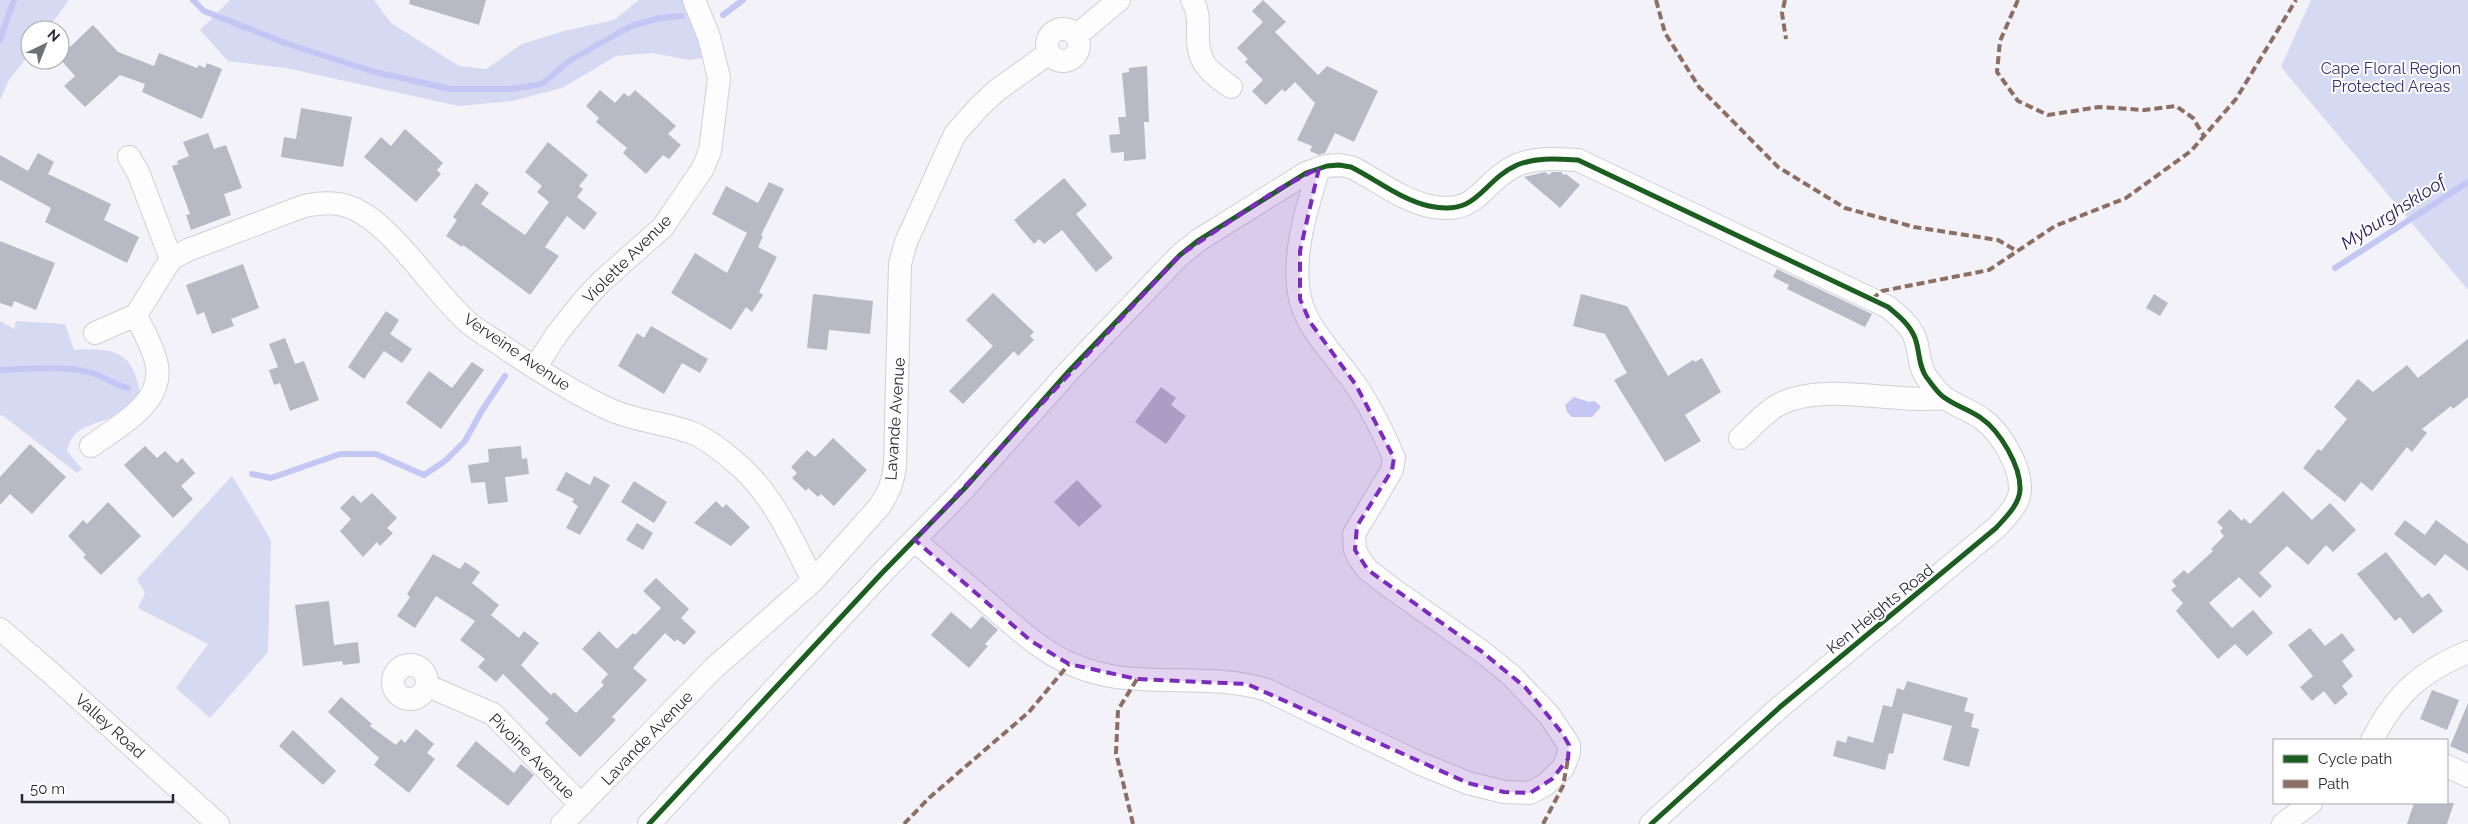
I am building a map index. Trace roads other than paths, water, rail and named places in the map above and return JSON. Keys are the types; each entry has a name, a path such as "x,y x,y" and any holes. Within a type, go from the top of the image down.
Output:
{"street":[{"name":"Violette Avenue","path":"535,368 567,321 596,288 663,227 695,183 703,168 710,151 713,135 719,78 709,37 694,0"},
{"name":"Lavande Avenue","path":"562,824 714,668 813,581 888,495 893,481 901,308 900,264 906,242 950,144 964,122 996,91 1049,53 1048,40 1057,30 1064,28 1076,35 1118,0"},
{"path":"1192,0 1199,20 1197,42 1202,61 1212,74 1231,87"},
{"path":"95,333 136,315 171,259 138,172 129,157"},
{"path":"649,824 964,489 1069,371 1180,254 1275,191 1319,168 1339,165 1351,167 1415,202 1431,206 1458,208 1468,205 1518,165 1548,158 1578,160 1888,307 1903,319 1915,339 1918,357 1926,377 1944,398"},
{"path":"915,540 1031,641 1047,653 1069,664 1130,678 1247,684 1267,690 1421,764 1468,784 1521,794 1530,793 1552,779 1568,760 1569,746 1538,702 1511,674 1368,570 1355,550 1354,541 1357,526 1392,470 1394,458 1360,392 1310,322 1300,299 1297,280 1300,252 1305,222 1319,168"},
{"name":"Verveine Avenue","path":"171,259 203,244 304,206 322,203 340,204 356,211 384,229 470,324 535,368 611,410 630,418 693,433 711,443 749,474 766,496 787,530 813,581"},
{"path":"92,446 138,412 153,392 157,379 154,357 136,315"},
{"path":"1740,438 1778,405 1806,396 1826,393 1925,400 1944,398"},
{"name":"Ken Heights Road","path":"1651,824 1780,708 1978,545 2010,514 2020,490 2014,466 2003,440 1981,418 1944,398"},
{"name":"Valley Road","path":"0,630 52,674 218,824"},
{"path":"2378,738 2405,691 2436,666 2468,652"},
{"name":"Pivoine Avenue","path":"428,686 493,714 581,805"},
{"path":"2448,766 2468,776"},
{"path":"2283,824 2309,804"}],"water":[{"path":"1574,397 1589,402 1595,401 1601,407 1592,417 1572,417 1567,412 1565,405"}],"waterway":[{"path":"0,40 14,0"},
{"path":"193,0 204,11 285,43 371,71 450,89 511,89 542,84 569,61 631,26 660,18 682,16"},
{"path":"723,15 743,0"},
{"name":"Myburghskloof","path":"2335,268 2468,182"},
{"path":"0,370 73,369 95,374 128,388"},
{"path":"252,474 271,478 340,454 376,454 424,475 445,461 465,441 481,412 505,376"}],"park label":[{"name":"Cape Floral Region Protected Areas","path":"2391,77"}]}
